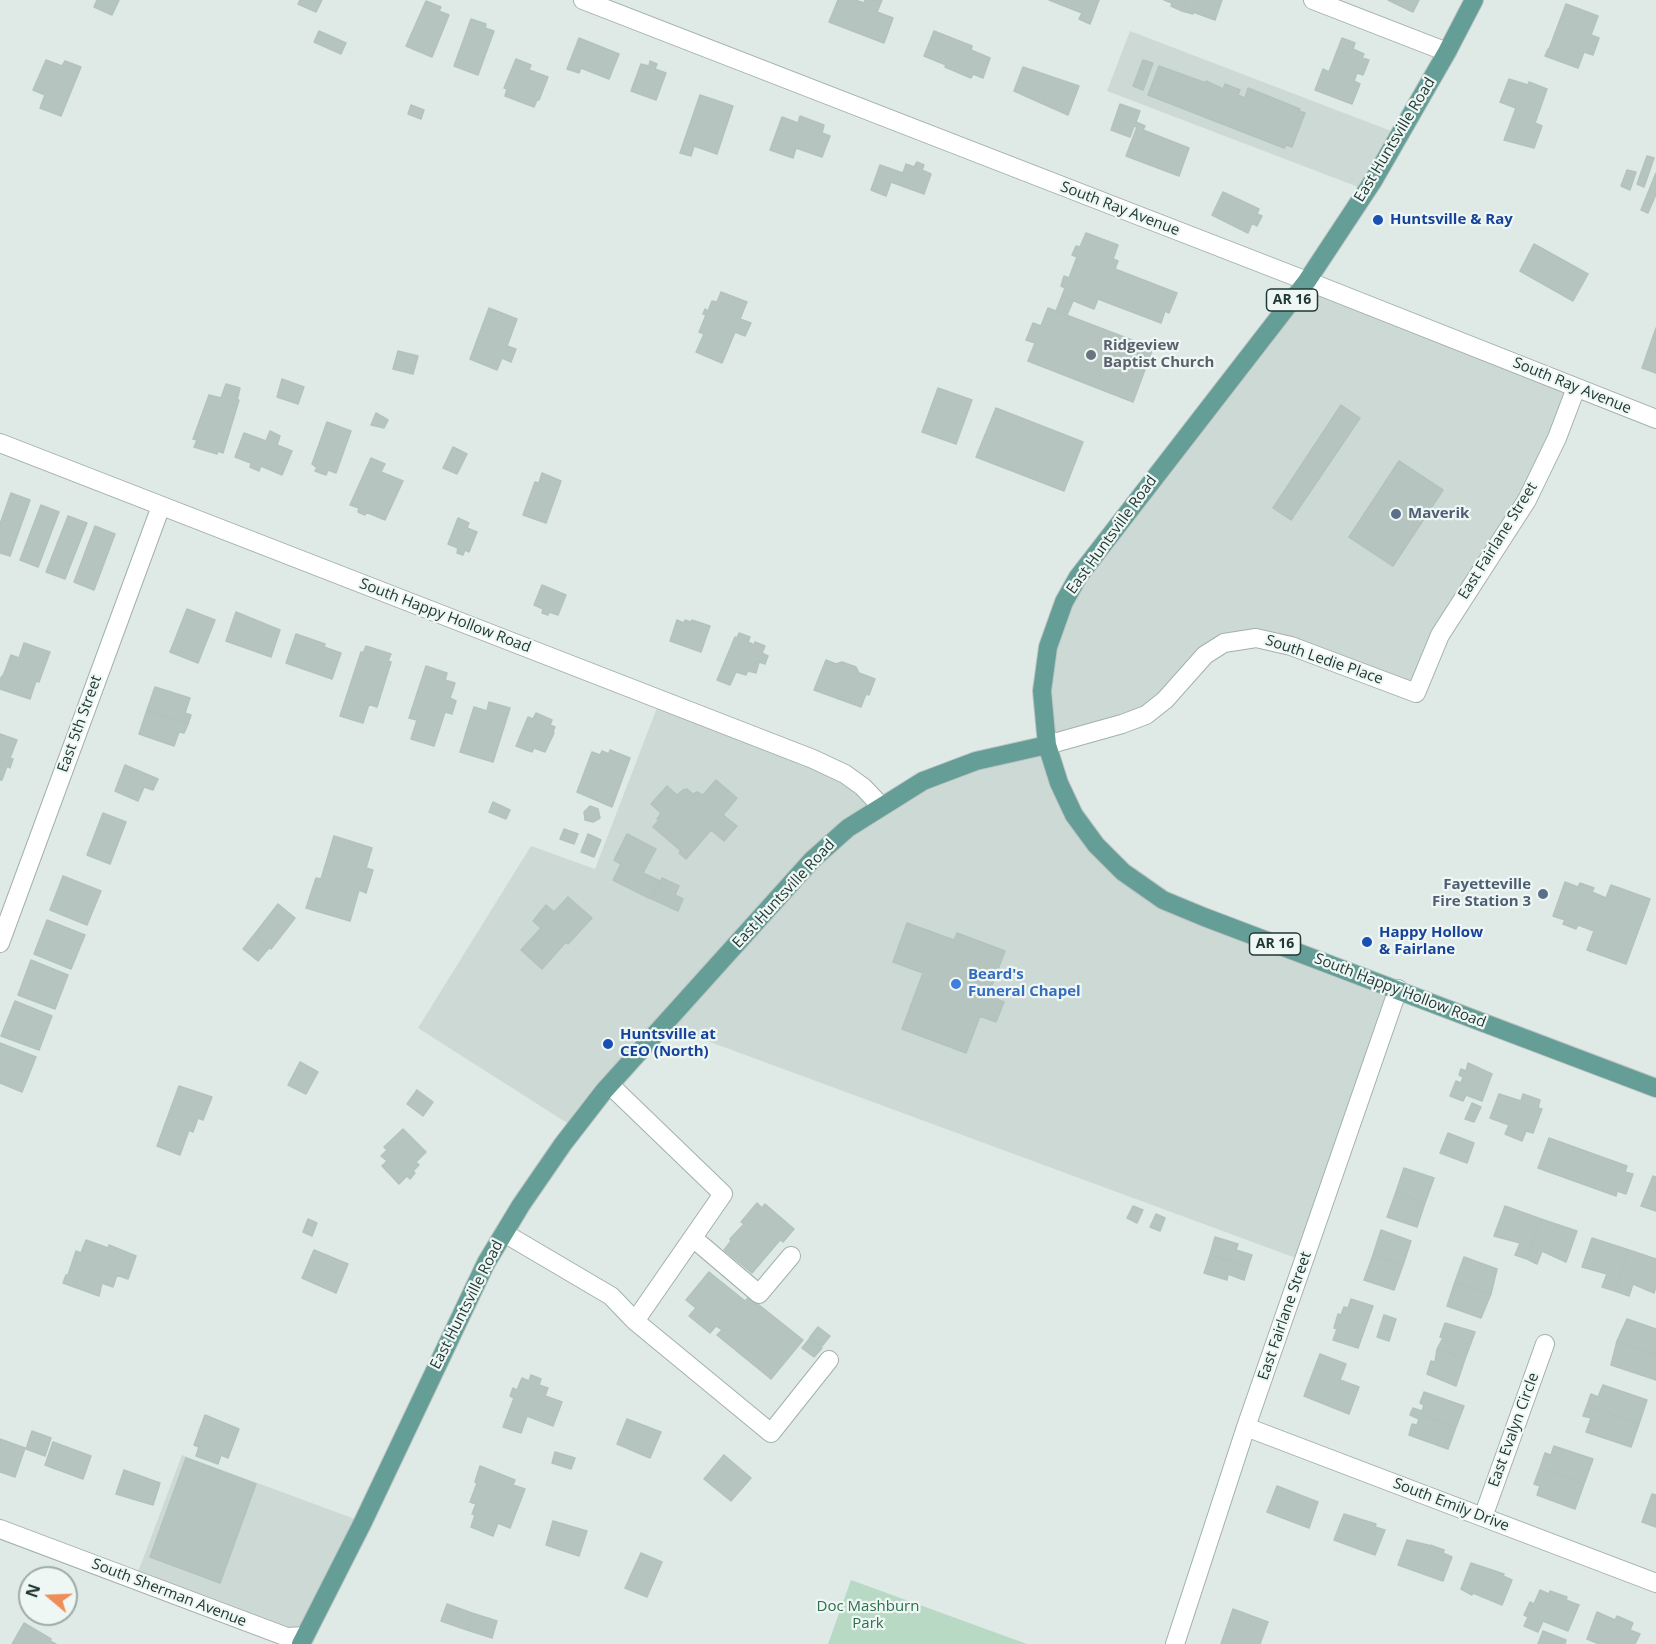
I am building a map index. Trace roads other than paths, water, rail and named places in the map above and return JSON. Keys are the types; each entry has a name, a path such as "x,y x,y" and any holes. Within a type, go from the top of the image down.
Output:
{"main road":[{"name":"East Huntsville Road","path":"303,1640 363,1522 449,1336 486,1263 563,1144 610,1085 812,860 848,828 923,781 976,761 1047,745 1042,691 1048,647 1069,594 1094,555 1306,281 1372,181 1447,52 1474,0"},
{"name":"South Happy Hollow Road","path":"1047,745 1059,783 1074,815 1096,845 1123,872 1163,900 1656,1088"}],"street":[{"name":"South Ray Avenue","path":"583,0 1656,419"},
{"path":"1313,0 1447,52"},
{"name":"East Fairlane Street","path":"1416,693 1440,635 1533,489 1557,438 1576,388"},
{"name":"South Happy Hollow Road","path":"0,443 813,759 845,774 863,787 881,806"},
{"name":"East 5th Street","path":"0,943 161,506"},
{"name":"South Ledie Place","path":"1047,745 1146,715 1165,700 1205,655 1224,643 1256,638 1291,646 1416,693"},
{"name":"East Fairlane Street","path":"1175,1644 1246,1427 1398,989"},
{"path":"610,1085 723,1194 635,1321"},
{"path":"504,1233 611,1296 635,1321 771,1433 829,1360"},
{"path":"693,1238 759,1294 791,1256"},
{"name":"East Evalyn Circle","path":"1483,1516 1545,1344"},
{"name":"South Emily Drive","path":"1246,1427 1656,1583"},
{"name":"South Sherman Avenue","path":"0,1529 287,1637 303,1640"}],"place":[{"name":"Huntsville & Ray","path":"1378,220"},
{"name":"Ridgeview Baptist Church","path":"1091,355"},
{"name":"Maverik","path":"1396,514"},
{"name":"Fayetteville Fire Station 3","path":"1543,894"},
{"name":"Happy Hollow & Fairlane","path":"1367,942"},
{"name":"Beard's Funeral Chapel","path":"956,984"},
{"name":"Huntsville at CEO (North)","path":"608,1044"}],"park label":[{"name":"Doc Mashburn Park","path":"868,1616"}]}
